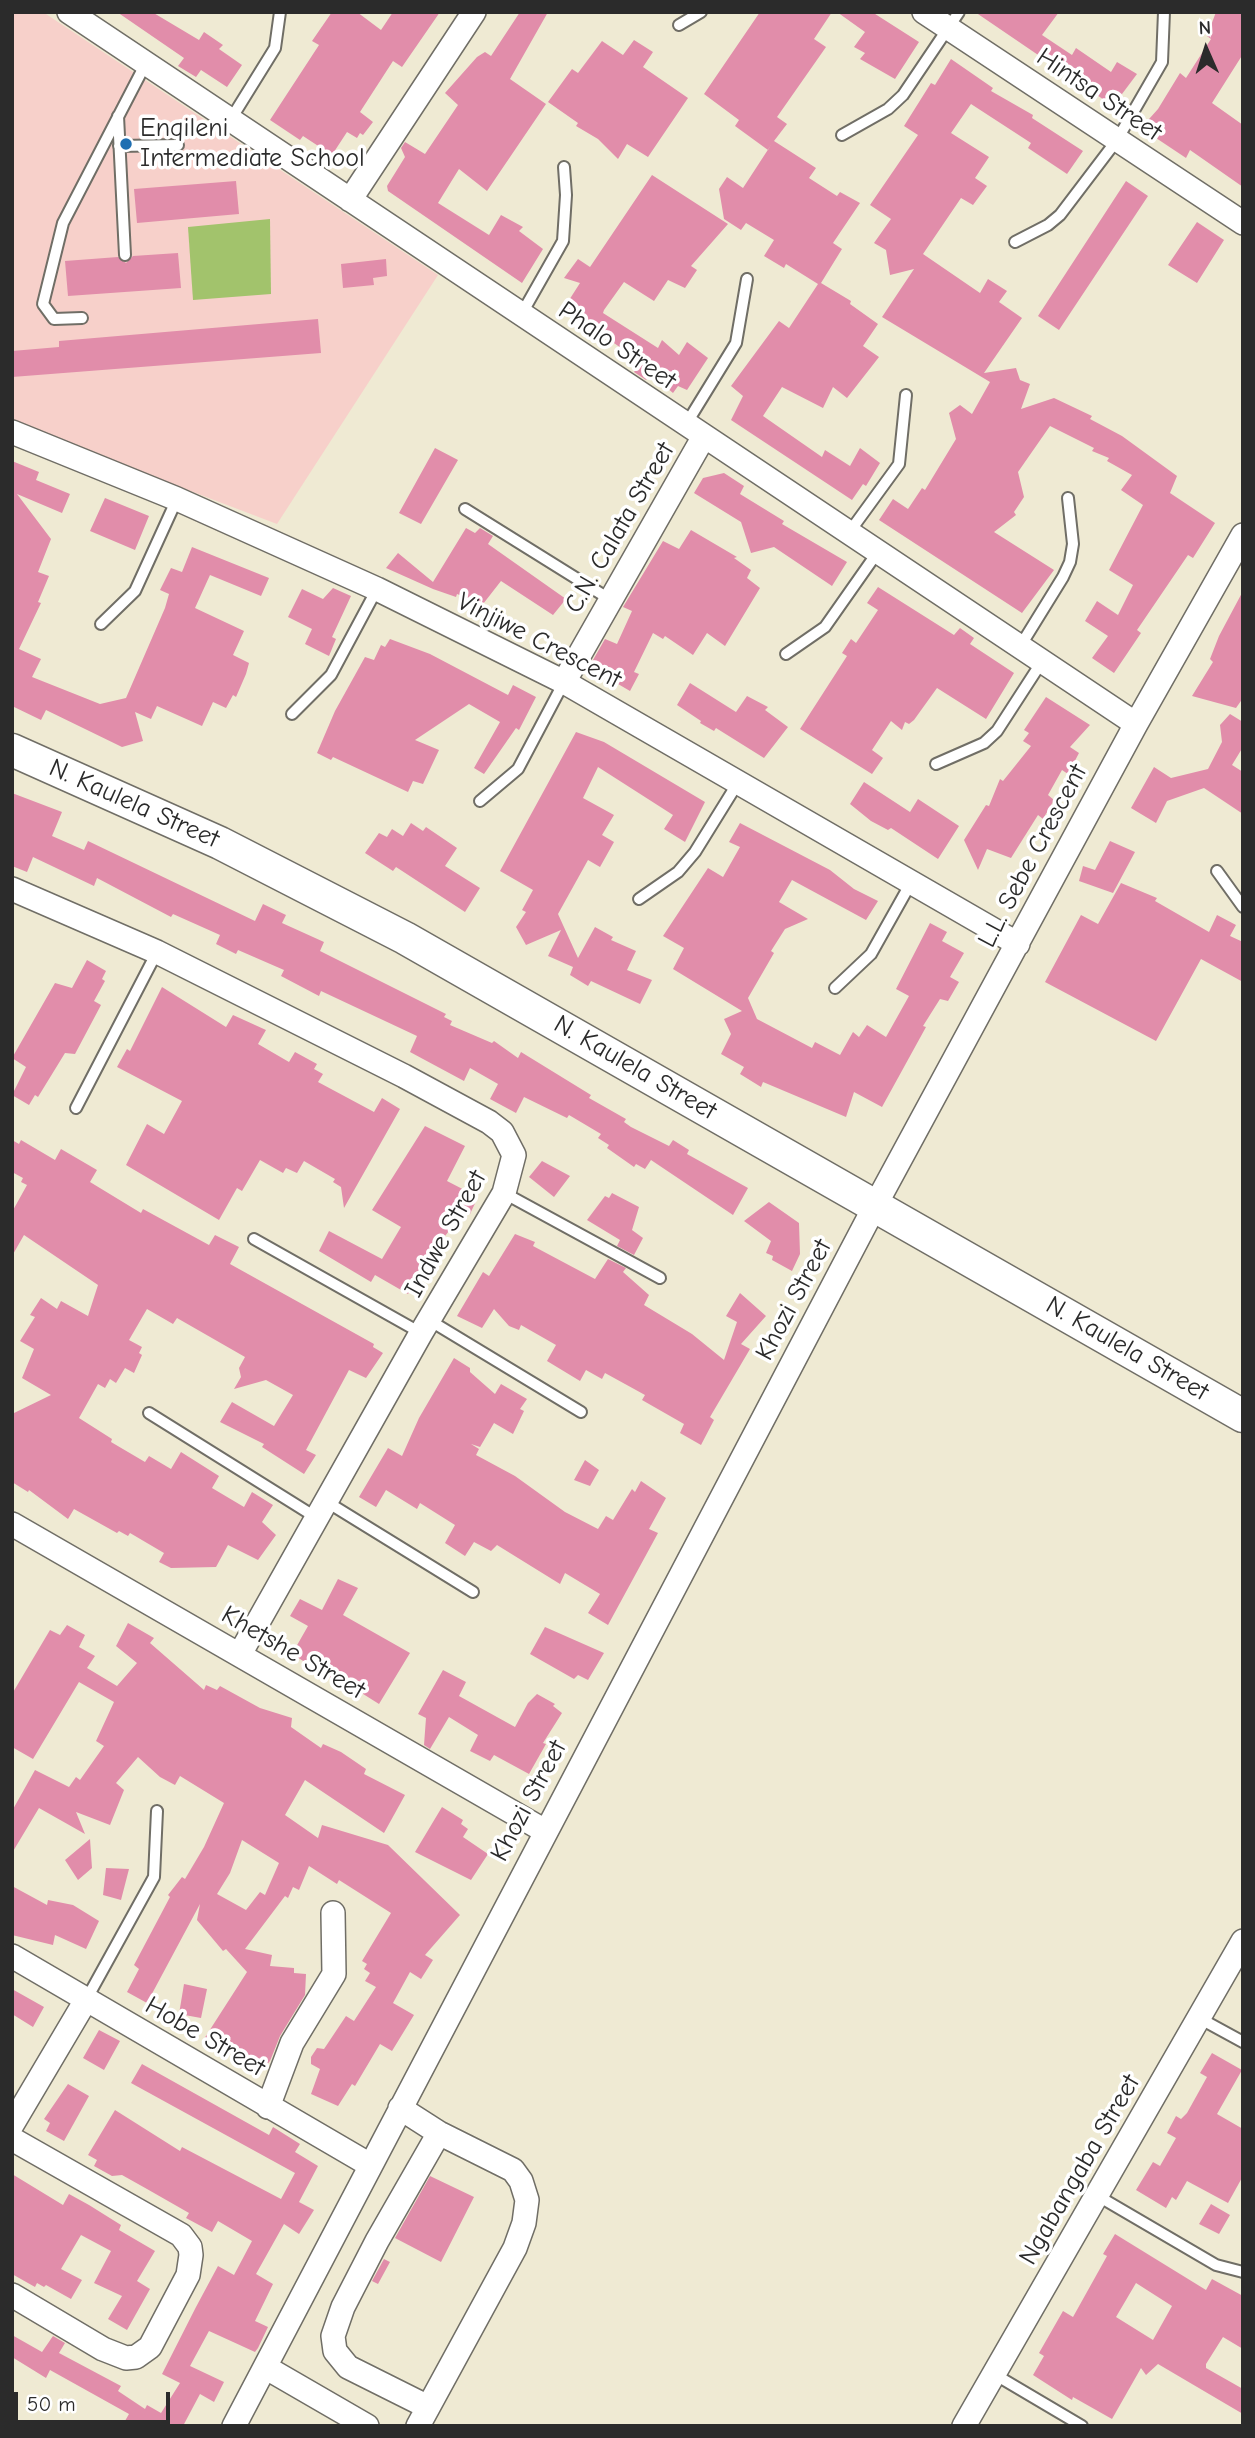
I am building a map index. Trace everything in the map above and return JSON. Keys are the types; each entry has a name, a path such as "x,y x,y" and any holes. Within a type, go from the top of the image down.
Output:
{"street":[{"name":"Phalo Street","path":"69,12 694,432 1021,645 1136,724"},
{"path":"350,200 474,12"},
{"name":"Hintsa Street","path":"924,12 953,20 1116,140 1243,223"},
{"name":"Vinjiwe Crescent","path":"12,432 177,499 377,589 564,682 1018,944"},
{"name":"C.N. Calata Street","path":"564,682 611,600 694,432"},
{"name":"L.L. Sebe Crescent","path":"876,1204 1136,724 1243,535"},
{"name":"N. Kaulela Street","path":"12,750 220,843 405,938 876,1204 1243,1416"},
{"name":"Indwe Street","path":"12,889 157,952 489,1122 502,1132 514,1156 504,1193 240,1654"},
{"name":"Khozi Street","path":"234,2426 876,1204"},
{"name":"Khetshe Street","path":"12,1524 545,1831"},
{"path":"268,2107 292,2043 334,1973 333,1913"},
{"name":"Ngabangaba Street","path":"964,2426 1243,1941"},
{"name":"Hobe Street","path":"12,1956 370,2165"},
{"path":"12,2125 86,2000"},
{"path":"400,2108 439,2133 513,2170 521,2180 527,2200 524,2223 515,2248 423,2416 348,2367 335,2351 332,2336 343,2307 377,2241 439,2133"},
{"path":"12,2139 181,2235 190,2247 191,2255 188,2275 150,2347 136,2357 126,2358 103,2349 12,2295"},
{"path":"265,2367 367,2426"}],"lane":[{"path":"230,119 275,48 280,12"},
{"path":"679,26 701,12"},
{"path":"1015,242 1048,225 1060,215 1116,140 1163,62 1164,12"},
{"path":"842,135 888,109 903,95 953,20"},
{"path":"82,318 54,319 43,304 63,223 146,63"},
{"path":"118,113 125,255"},
{"path":"120,146 177,145"},
{"path":"522,315 563,241 566,216 564,167"},
{"path":"694,432 736,343 747,279"},
{"path":"848,534 899,464 906,395"},
{"path":"1021,645 1070,562 1073,544 1068,498"},
{"path":"101,624 135,591 177,499"},
{"path":"466,509 611,600"},
{"path":"786,654 825,627 853,592 877,553"},
{"path":"292,715 331,675 377,589"},
{"path":"936,764 984,743 998,730 1043,660"},
{"path":"481,801 517,769 564,682"},
{"path":"639,899 678,872 695,852 739,781"},
{"path":"1217,871 1243,907"},
{"path":"835,988 871,954 912,881"},
{"path":"76,1108 157,952"},
{"path":"504,1193 660,1278"},
{"path":"254,1239 425,1327 581,1412"},
{"path":"149,1413 473,1592"},
{"path":"86,2000 154,1877 157,1811"},
{"path":"1199,2018 1243,2042"},
{"path":"1098,2196 1216,2265 1243,2272"},
{"path":"994,2374 1082,2426"}],"shaded area":[{"name":"Enqileni Intermediate School","path":"12,12 43,12 438,275 277,524 12,423"}],"green space":[{"path":"270,219 271,294 193,300 188,227"}],"building":[{"path":"117,12 152,12 199,40 204,32 223,45 219,49 242,65 227,87 201,70 196,77 178,66 184,58"},
{"path":"332,12 357,12 381,30 393,12 440,12 402,67 393,61 360,112 373,122 363,135 360,133 357,138 347,132 332,155 303,136 300,140 270,120 319,45 312,41"},
{"path":"520,12 548,12 510,79 546,104 487,191 459,169 438,203 489,235 501,215 523,227 519,231 543,249 522,283 388,191 387,186 405,157 401,148 405,142 425,154 458,105 445,93 477,57 485,52 491,56"},
{"path":"760,12 832,12 814,39 826,47 777,117 787,124 774,141 816,168 809,178 837,196 840,192 860,203 833,243 842,249 821,283 851,301 850,304 878,324 863,346 879,357 847,398 833,387 823,408 782,387 763,416 822,457 825,450 850,466 860,448 880,463 866,486 863,484 852,500 731,420 743,396 731,386 779,321 789,328 818,284 786,264 784,268 764,256 774,240 746,223 741,230 724,219 719,189 727,177 743,188 768,150 735,126 739,120 704,94"},
{"path":"837,12 872,12 919,42 895,79 860,59 865,53 854,47 865,32"},
{"path":"975,12 1059,12 1042,35 1072,55 1076,48 1111,72 1117,62 1137,74 1113,106"},
{"path":"1216,12 1243,12 1243,54 1212,103 1243,125 1243,187 1190,150 1186,158 1141,128 1158,109 1180,73 1186,78 1211,39 1207,36"},
{"path":"634,40 653,52 643,67 688,98 648,157 627,144 618,159 598,139 576,126 578,123 548,102 572,69 578,73 602,41 623,55"},
{"path":"951,59 993,88 991,91 1033,115 1032,118 1083,151 1067,174 1028,148 1031,143 971,104 951,133 989,157 975,178 987,186 973,205 961,198 923,254 980,293 988,279 1007,291 999,302 1022,318 984,373 1016,368 1020,380 1030,384 1021,409 1054,398 1092,416 1090,419 1122,436 1177,476 1170,493 1215,523 1193,558 1188,555 1137,630 1141,633 1114,673 1092,658 1108,636 1085,621 1097,601 1118,615 1133,585 1109,570 1143,505 1121,490 1132,475 1107,461 1109,458 1092,451 1094,448 1050,426 1018,472 1024,497 1014,512 1016,515 994,532 1054,570 1022,613 879,520 893,499 908,509 922,488 925,490 956,439 949,413 960,405 972,414 990,382 882,317 914,269 890,275 886,250 874,243 891,219 870,205 918,135 904,126 931,83 935,85"},
{"path":"652,175 728,224 691,266 697,270 685,288 668,280 654,301 624,282 603,313 658,348 662,340 679,355 687,342 708,358 687,390 678,386 673,393 651,374 646,380 634,372 641,362 564,308 580,283 564,278 578,259 590,267"},
{"path":"236,181 239,214 137,223 134,189"},
{"path":"1126,181 1148,196 1059,330 1038,316"},
{"path":"1197,222 1224,240 1197,283 1168,265"},
{"path":"178,253 181,288 68,296 65,261 118,257 126,263 133,256"},
{"path":"386,259 387,276 373,278 374,285 343,288 341,264"},
{"path":"318,319 321,353 12,377 12,351 59,347 59,341"},
{"path":"435,448 458,460 421,524 399,513"},
{"path":"12,461 39,472 36,480 70,494 62,513 17,494 51,539 38,572 49,576 38,602 41,603 19,649 41,659 32,677 100,704 126,698 165,608 169,594 160,590 171,568 182,572 192,547 269,578 261,596 210,575 195,608 244,631 233,655 249,663 236,697 233,695 226,708 213,702 202,726 157,706 151,719 135,712 143,741 122,747 46,710 41,720 12,706"},
{"path":"724,473 744,486 740,494 784,521 782,524 847,562 832,586 774,547 751,553 741,522 694,493 703,478"},
{"path":"105,498 149,516 135,550 90,531"},
{"path":"466,528 475,533 480,528 493,536 488,544 566,599 553,615 501,581 483,604 457,594 456,597 433,589 386,568 398,553 433,582"},
{"path":"691,530 737,557 734,558 751,570 747,578 760,588 725,646 707,633 693,655 665,636 663,639 653,633 634,672 639,674 630,691 589,667 605,639 617,644 632,611 623,607 663,541 679,549"},
{"path":"878,587 954,635 960,628 974,638 970,644 1014,673 986,719 937,688 914,720 909,724 905,722 902,730 891,721 872,750 883,758 872,774 800,729 847,656 842,653 851,639 856,643 878,610 867,603"},
{"path":"333,588 351,596 332,637 336,639 329,656 305,644 312,629 288,617 302,589 323,599"},
{"path":"1243,591 1243,698 1236,708 1192,696 1213,662 1210,659 1219,636"},
{"path":"390,639 430,654 508,695 513,685 536,697 519,730 516,728 484,774 474,768 500,722 469,704 415,740 439,750 423,784 413,781 408,792 333,757 331,760 317,753 335,711 365,657 374,660 381,645 385,647"},
{"path":"690,683 736,712 747,696 768,707 765,710 788,727 764,758 716,728 714,731 700,723 701,721 677,705"},
{"path":"1046,697 1090,725 1070,747 1079,753 1068,774 1062,770 1048,795 1054,800 1043,819 1038,815 1011,858 987,849 978,870 964,840 986,805 989,806 1000,779 1003,781 1031,746 1023,741 1029,733 1024,730"},
{"path":"1230,714 1243,722 1243,747 1232,765 1243,772 1243,814 1204,788 1167,801 1156,823 1131,808 1154,767 1171,778 1208,769 1222,742 1220,725"},
{"path":"576,732 604,742 705,802 685,842 664,829 673,815 598,767 583,798 614,815 602,835 614,842 600,867 588,860 558,914 578,958 595,927 613,937 611,940 636,951 627,970 652,980 640,1004 591,981 588,986 570,975 573,967 548,956 561,930 526,945 516,927 526,912 522,910 533,890 500,871"},
{"path":"864,782 910,812 918,799 959,826 938,859 891,828 888,830 871,821 850,804"},
{"path":"12,793 62,812 52,836 84,850 88,841 255,921 263,904 286,915 282,923 324,942 320,951 446,1014 444,1017 452,1021 450,1025 492,1043 494,1041 518,1058 521,1052 591,1095 589,1098 626,1119 624,1122 631,1127 669,1146 673,1140 689,1150 687,1154 748,1188 733,1215 651,1160 645,1169 636,1164 634,1167 607,1148 609,1145 598,1138 601,1134 569,1115 567,1118 524,1097 516,1113 490,1099 498,1084 470,1068 464,1081 410,1052 417,1036 321,991 319,996 281,976 284,970 238,950 236,954 216,944 220,935 173,914 171,917 97,878 94,886 33,857 27,872 12,866"},
{"path":"411,823 423,831 426,827 457,848 445,866 480,888 465,912 396,867 393,871 365,853 379,833 387,837 392,829 403,836"},
{"path":"740,823 830,870 854,889 878,901 866,920 792,880 779,902 808,919 785,929 771,951 774,953 748,998 757,1019 812,1048 815,1042 840,1055 853,1032 859,1037 867,1025 886,1037 909,996 896,989 930,923 947,932 942,941 964,953 950,977 959,982 948,1001 940,999 923,1026 926,1027 882,1107 854,1092 846,1117 763,1082 761,1087 740,1074 744,1067 721,1054 731,1034 724,1019 742,1011 673,969 684,948 663,936 708,868 723,877 740,847 729,842"},
{"path":"1110,841 1135,852 1113,893 1079,881 1083,866 1095,870"},
{"path":"1121,883 1157,898 1155,901 1209,932 1217,915 1236,925 1230,936 1243,942 1243,982 1201,959 1156,1041 1045,982 1081,915 1098,924"},
{"path":"87,960 106,971 102,979 105,981 94,1001 101,1005 75,1054 65,1053 38,1097 35,1095 29,1105 12,1095 26,1067 12,1058 55,983 72,988"},
{"path":"162,987 226,1027 233,1015 266,1030 258,1044 289,1062 295,1052 317,1064 314,1069 323,1074 318,1082 374,1112 382,1098 400,1109 344,1208 341,1187 333,1182 335,1179 304,1161 297,1173 286,1168 283,1173 260,1160 242,1191 237,1188 219,1220 126,1165 147,1124 164,1134 182,1101 117,1067 127,1049 130,1051"},
{"path":"425,1126 465,1146 447,1181 478,1197 470,1214 465,1211 429,1256 432,1258 418,1286 414,1284 408,1294 375,1275 371,1282 319,1251 329,1231 382,1259 401,1227 372,1210"},
{"path":"12,1140 19,1144 21,1140 55,1160 61,1149 97,1170 90,1182 141,1213 143,1209 209,1245 215,1235 239,1247 230,1264 374,1344 373,1347 383,1353 366,1378 349,1370 306,1450 316,1455 304,1474 262,1447 264,1444 220,1422 232,1402 274,1426 293,1395 266,1380 234,1389 241,1377 239,1368 245,1357 177,1318 173,1324 147,1309 129,1340 142,1347 139,1353 142,1355 134,1373 125,1368 116,1383 110,1379 105,1388 98,1384 79,1418 112,1439 111,1442 145,1462 149,1456 171,1469 181,1452 219,1476 212,1488 244,1507 252,1492 273,1505 262,1522 276,1535 258,1560 228,1545 216,1567 171,1568 159,1562 164,1553 130,1533 128,1536 119,1531 117,1533 74,1509 68,1519 29,1490 28,1492 12,1482 12,1414 51,1395 22,1378 34,1349 20,1341 35,1317 30,1315 41,1298 57,1309 61,1301 88,1316 98,1285 24,1235 12,1256 12,1212 27,1185 21,1182 23,1178 12,1172"},
{"path":"542,1161 570,1176 554,1197 529,1177"},
{"path":"612,1193 639,1207 632,1230 643,1238 634,1255 617,1246 620,1240 587,1220 605,1196 609,1198"},
{"path":"769,1202 799,1223 800,1254 792,1271 772,1260 773,1256 766,1253 771,1241 744,1221"},
{"path":"515,1234 535,1242 533,1246 595,1279 608,1259 626,1268 623,1272 649,1295 644,1305 692,1334 724,1360 737,1322 726,1316 740,1293 766,1316 741,1344 750,1349 710,1417 714,1420 701,1445 680,1433 684,1424 642,1400 645,1395 605,1373 602,1379 586,1370 580,1381 547,1361 556,1345 521,1325 519,1330 509,1326 494,1309 482,1328 457,1316 483,1272 489,1276"},
{"path":"454,1358 470,1368 470,1372 495,1394 501,1384 527,1399 520,1409 524,1411 513,1434 494,1423 480,1447 471,1444 479,1449 476,1455 515,1476 565,1512 598,1529 606,1516 613,1520 632,1489 635,1492 641,1481 666,1498 649,1529 658,1533 608,1625 588,1613 600,1594 565,1573 560,1584 497,1545 491,1551 474,1542 465,1556 445,1543 455,1525 420,1503 417,1509 386,1490 376,1507 359,1497 388,1448 402,1456 419,1418"},
{"path":"585,1460 599,1470 590,1486 574,1480"},
{"path":"338,1579 358,1588 343,1615 410,1653 379,1704 352,1687 350,1690 292,1654 308,1626 290,1616 300,1599 322,1610"},
{"path":"128,1623 154,1638 150,1643 204,1690 206,1685 217,1690 220,1686 260,1708 292,1718 291,1727 321,1748 323,1744 341,1752 366,1769 364,1774 405,1795 384,1833 305,1780 285,1815 318,1838 322,1825 388,1845 460,1915 425,1955 433,1960 421,1979 410,1972 393,2003 414,2015 392,2051 380,2044 355,2086 352,2084 338,2106 311,2094 320,2069 311,2064 311,2057 317,2048 324,2049 346,2016 354,2021 376,1987 365,1981 370,1973 364,1969 367,1964 362,1961 391,1913 339,1880 337,1884 309,1866 299,1890 293,1887 288,1898 285,1896 245,1949 272,1955 270,1966 294,1968 294,1973 306,1974 305,1995 280,2036 270,2061 258,2075 225,2048 224,2050 204,2039 247,1972 226,1949 223,1951 197,1920 200,1904 147,2003 127,1992 139,1969 134,1965 170,1897 168,1895 182,1877 185,1879 204,1847 224,1803 180,1776 175,1785 160,1777 138,1757 116,1783 124,1790 110,1825 76,1812 85,1834 39,1808 12,1853 12,1811 35,1770 69,1787 76,1777 80,1780 104,1746 96,1741 114,1702 79,1682 33,1759 12,1747 12,1694 50,1630 60,1635 67,1625 85,1635 79,1647 95,1656 87,1668 117,1686 137,1663 116,1646","holes":["242,1840 279,1863 265,1895 260,1892 246,1910 217,1894 230,1873"]},
{"path":"545,1627 604,1653 588,1680 578,1675 574,1679 530,1654"},
{"path":"443,1670 466,1682 459,1696 515,1727 528,1703 537,1694 555,1704 553,1706 562,1713 543,1743 546,1744 529,1774 494,1755 490,1761 470,1751 478,1735 449,1717 430,1749 424,1745 426,1718 418,1714"},
{"path":"442,1807 463,1820 461,1824 468,1829 463,1837 488,1854 471,1880 415,1852"},
{"path":"90,1839 92,1868 78,1880 65,1860"},
{"path":"106,1868 129,1869 121,1900 103,1895"},
{"path":"12,1886 47,1905 48,1900 73,1905 99,1921 86,1949 55,1935 53,1945 12,1935"},
{"path":"184,1984 207,1989 201,2018 179,2014"},
{"path":"12,1989 44,2007 33,2027 12,2014"},
{"path":"99,2030 120,2041 104,2070 83,2058"},
{"path":"1212,2053 1242,2070 1217,2114 1243,2129 1243,2176 1228,2203 1187,2181 1176,2200 1172,2197 1166,2208 1136,2190 1153,2162 1160,2166 1176,2138 1167,2133 1176,2116 1181,2119 1187,2113 1207,2077 1200,2073"},
{"path":"142,2064 269,2135 273,2127 300,2144 295,2152 318,2166 299,2202 314,2210 299,2234 284,2224 256,2274 273,2284 255,2321 268,2327 258,2348 255,2352 209,2331 190,2366 224,2382 214,2402 200,2394 183,2426 122,2426 129,2414 50,2370 46,2378 12,2357 12,2335 42,2352 53,2336 65,2343 59,2353 121,2386 118,2391 145,2409 147,2405 161,2413 180,2383 162,2374 196,2307 218,2266 234,2275 252,2241 218,2221 212,2232 186,2218 189,2213 122,2175 112,2176 94,2166 97,2160 88,2155 115,2110 180,2151 182,2147 281,2199 295,2173 131,2083"},
{"path":"68,2084 89,2096 64,2141 46,2131 50,2123 44,2119"},
{"path":"12,2174 63,2205 69,2194 121,2225 119,2230 155,2251 137,2281 150,2289 127,2330 108,2319 122,2296 94,2283 111,2251 81,2235 61,2269 82,2280 71,2299 46,2285 44,2287 37,2283 35,2287 12,2274"},
{"path":"430,2176 474,2197 441,2262 395,2238"},
{"path":"1211,2204 1230,2215 1219,2234 1199,2224"},
{"path":"1115,2234 1206,2290 1212,2279 1243,2296 1243,2349 1223,2337 1206,2368 1243,2389 1243,2414 1158,2364 1146,2375 1141,2368 1112,2419 1073,2397 1072,2400 1033,2375 1044,2356 1039,2353 1063,2311 1073,2317 1107,2256 1103,2254","holes":["1136,2283 1172,2306 1153,2340 1116,2317"]},
{"path":"384,2259 390,2262 378,2284 372,2281"}],"place":[{"name":"Enqileni Intermediate School","path":"126,144"}]}
